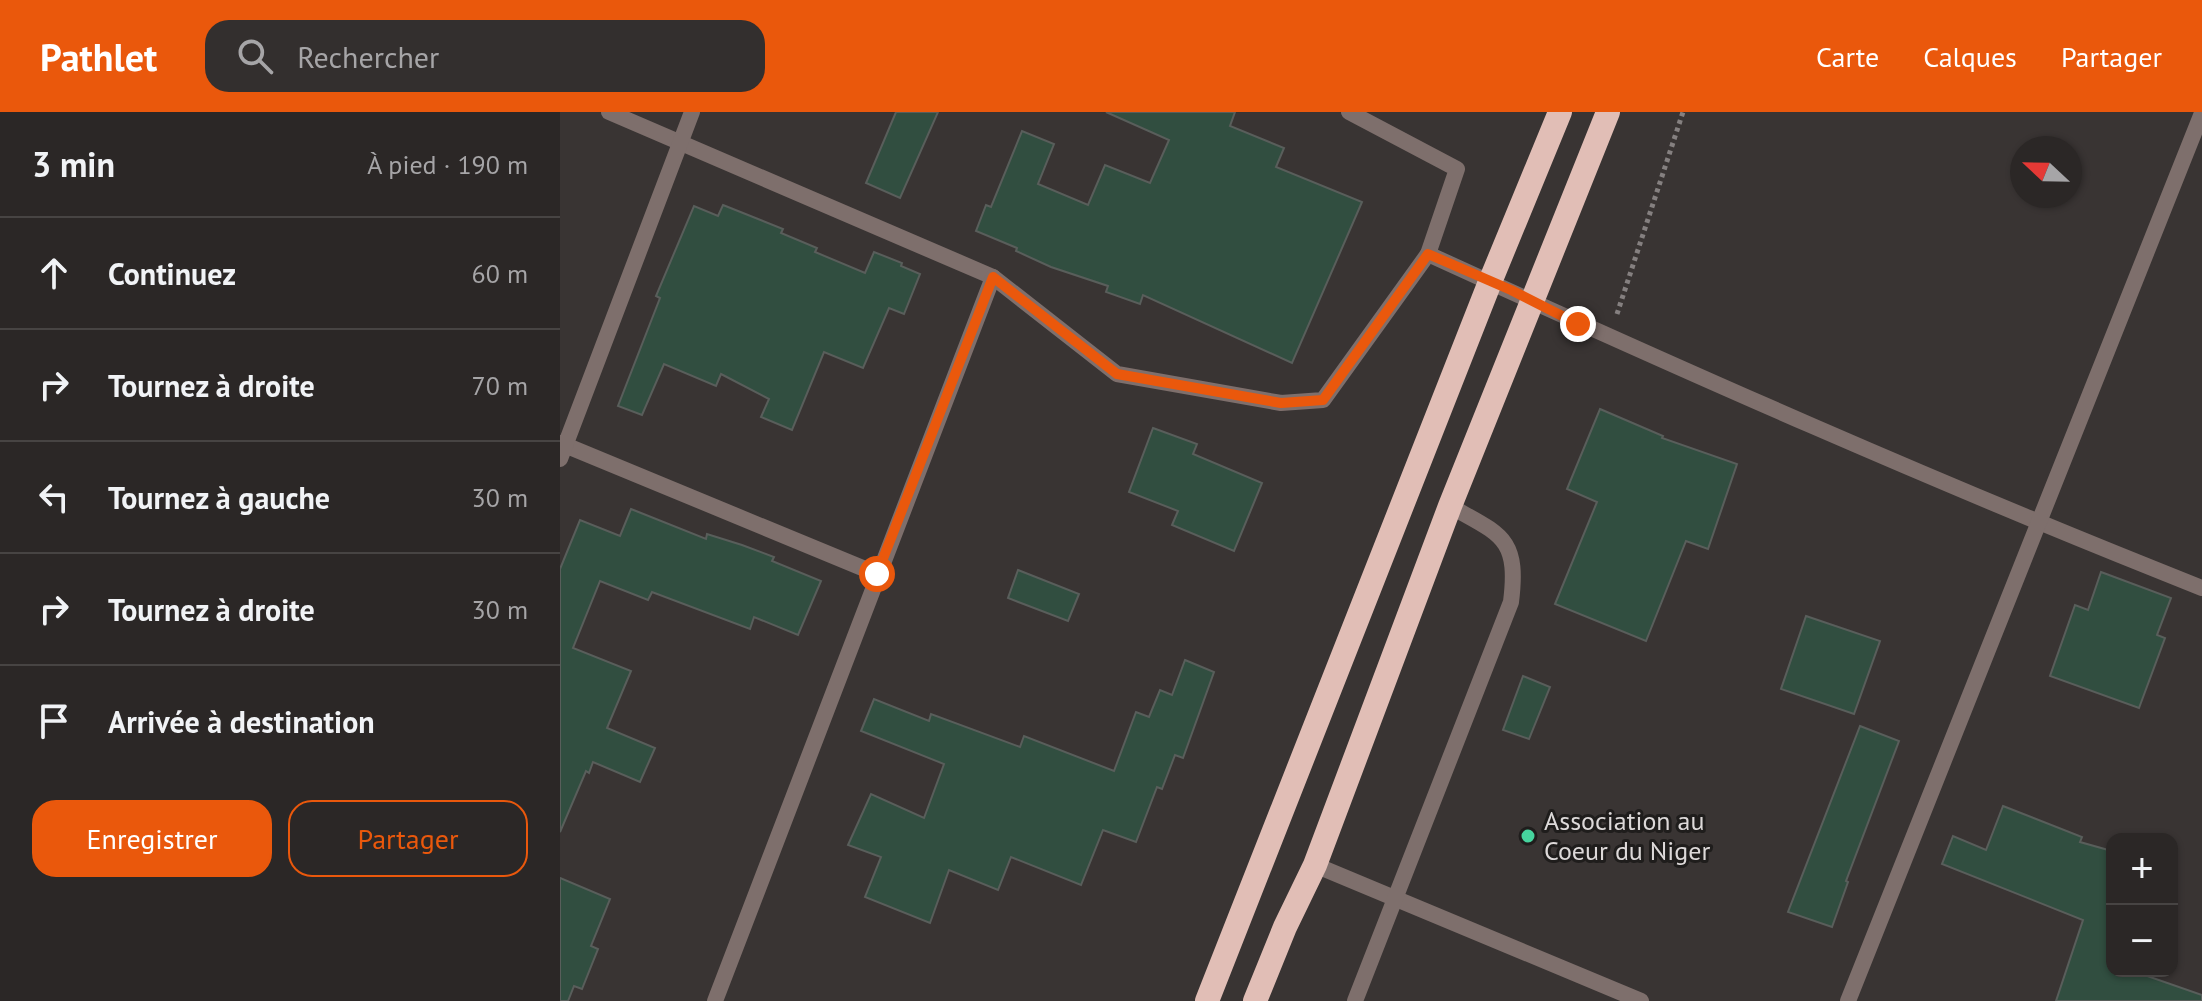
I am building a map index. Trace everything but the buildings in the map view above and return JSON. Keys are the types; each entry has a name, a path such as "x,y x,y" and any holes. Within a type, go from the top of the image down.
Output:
{"highway":[{"path":"1207,1001 1560,112"},
{"path":"1255,1001 1285,927 1315,865 1450,506 1608,112"}],"street":[{"path":"609,112 993,277 1117,374 1281,403 1323,400 1428,254 1457,169 1349,112"},
{"path":"692,112 562,449 877,574"},
{"path":"1848,1001 2202,113"},
{"path":"1428,254 1609,338 2038,523 2202,588"},
{"path":"715,1001 993,277"},
{"path":"1355,1001 1511,602 1515,571 1500,534 1450,506"},
{"path":"1315,865 1641,1001"}],"path":[{"path":"1609,338 1683,112"}],"place":[{"name":"Association au Coeur du Niger","path":"1528,836"}],"route":[{"path":"877,574 993,277 1117,374 1281,403 1323,400 1428,254 1557,311 1578,324"}]}
